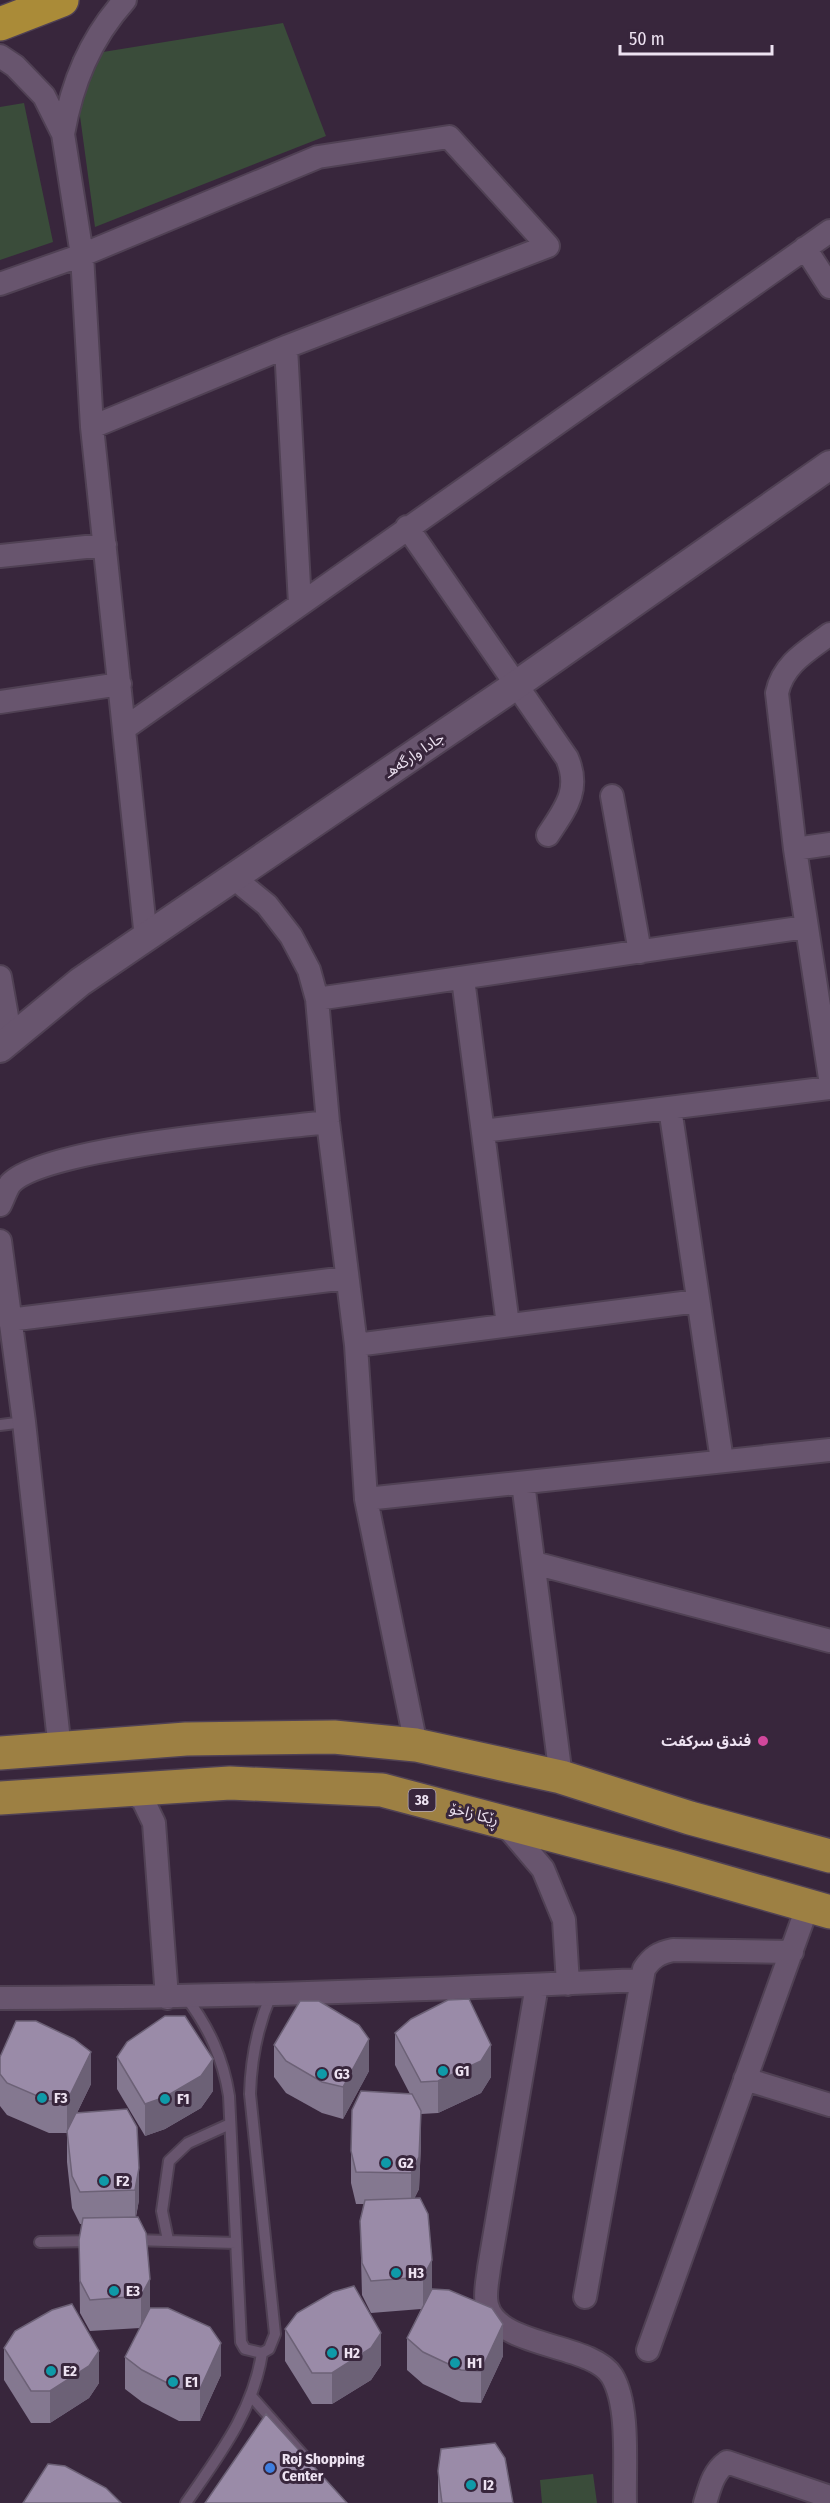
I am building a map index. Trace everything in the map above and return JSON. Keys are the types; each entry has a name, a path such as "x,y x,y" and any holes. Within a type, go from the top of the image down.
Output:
{"highway":[{"path":"0,24 62,0"},
{"path":"0,1754 209,1738 334,1737 416,1745 561,1778 690,1818 830,1856"},
{"name":"ڕێکا زاخۆ","path":"0,1798 230,1783 381,1790 819,1909"}],"street":[{"path":"63,134 74,86 83,63 108,20 125,0"},
{"path":"0,56 23,73 44,96 63,134 82,255 92,427 146,939"},
{"path":"0,284 82,255 318,157 449,136 548,246 286,347 92,427"},
{"path":"125,728 830,231"},
{"path":"805,248 830,287"},
{"path":"286,347 300,604"},
{"name":"جادا وارگه‌هـ","path":"5,1044 80,982 516,685 830,465"},
{"path":"407,527 572,769 574,780 569,802 548,835"},
{"path":"0,556 105,545"},
{"path":"830,634 784,671 777,693 795,849 830,1078"},
{"path":"0,702 120,684"},
{"path":"612,796 640,952"},
{"path":"795,849 830,844"},
{"path":"234,878 267,905 291,936 309,970 317,999 328,1122 356,1345 366,1499 416,1745"},
{"path":"317,999 806,927"},
{"path":"0,977 5,1044"},
{"path":"463,979 508,1325"},
{"path":"483,1131 830,1088"},
{"path":"670,1108 722,1461"},
{"path":"0,1205 10,1184 24,1174 63,1158 206,1136 328,1122"},
{"path":"0,1241 24,1422 60,1750"},
{"path":"9,1320 346,1278"},
{"path":"356,1345 698,1301"},
{"path":"366,1499 830,1450"},
{"path":"523,1483 561,1778"},
{"path":"534,1563 830,1641"},
{"path":"154,1823 165,1799 178,1786"},
{"path":"129,1790 143,1800 154,1823 176,1997"},
{"path":"503,1822 543,1869 564,1920 568,1984"},
{"path":"648,2350 792,1952 819,1909"},
{"path":"585,2297 640,1980 644,1969 651,1959 661,1952 673,1950 792,1952"},
{"path":"0,1998 271,1995 640,1980"},
{"path":"537,1985 489,2268 487,2305 497,2322 519,2335 595,2362 611,2373 621,2396 625,2503"},
{"path":"746,2079 830,2105"},
{"path":"705,2503 714,2476 727,2462 830,2497"}],"lane":[{"path":"0,1425 24,1422"},
{"path":"176,1997 207,2027 221,2060 229,2096 241,2342 245,2349 262,2353 269,2349 275,2334 250,2094 257,2033 271,1995"},
{"path":"168,2240 162,2211 169,2161 188,2143 230,2124"},
{"path":"122,2240 236,2243"},
{"path":"40,2242 99,2241"},
{"path":"186,2503 235,2431 252,2397 262,2353"},
{"path":"252,2397 314,2468"}],"green space":[{"path":"283,23 326,136 95,227 72,57"},
{"path":"24,103 53,242 0,260 0,107"},
{"path":"593,2474 597,2503 542,2503 540,2480"}],"building":[{"path":"469,1999 491,2045 481,2061 438,2081 421,2082 395,2033 411,2019 448,2000"},
{"path":"300,2001 319,2001 359,2025 369,2039 343,2087 322,2082 286,2061 274,2045"},
{"path":"165,2016 185,2016 213,2059 201,2076 165,2097 145,2104 117,2057 127,2042"},
{"path":"16,2021 36,2021 74,2039 91,2052 67,2101 49,2101 7,2083 0,2074 0,2057"},
{"path":"361,2091 412,2094 421,2111 419,2157 411,2173 356,2172 351,2151 352,2110"},
{"path":"127,2109 137,2127 139,2168 135,2190 80,2192 72,2176 67,2131 76,2113"},
{"path":"420,2198 428,2214 432,2260 423,2277 371,2281 362,2263 360,2221 365,2200"},
{"path":"138,2217 146,2233 150,2279 141,2296 90,2300 80,2281 79,2240 83,2218"},
{"path":"354,2286 381,2333 371,2348 332,2373 312,2373 285,2329 297,2313 333,2292"},
{"path":"432,2289 449,2290 492,2308 503,2324 481,2371 461,2370 423,2352 407,2338"},
{"path":"72,2304 99,2351 89,2366 50,2391 31,2391 4,2348 15,2331 52,2310"},
{"path":"150,2308 168,2308 210,2327 221,2343 200,2389 179,2389 142,2370 125,2357"},
{"name":"Roj Shopping Center","path":"266,2414 347,2503 205,2503"},
{"path":"495,2443 505,2458 513,2503 442,2503 438,2471 441,2449"},
{"path":"48,2464 65,2466 106,2488 121,2503 23,2503"}],"place":[{"name":"فندق سركفت","path":"763,1741"},
{"name":"G1","path":"443,2071"},
{"name":"G3","path":"322,2074"},
{"name":"F3","path":"42,2098"},
{"name":"F1","path":"165,2099"},
{"name":"G2","path":"386,2163"},
{"name":"F2","path":"104,2181"},
{"name":"H3","path":"396,2273"},
{"name":"E3","path":"114,2291"},
{"name":"H2","path":"332,2353"},
{"name":"H1","path":"455,2363"},
{"name":"E2","path":"51,2371"},
{"name":"E1","path":"173,2382"},
{"name":"Roj Shopping Center","path":"270,2468"},
{"name":"I2","path":"471,2485"}]}
